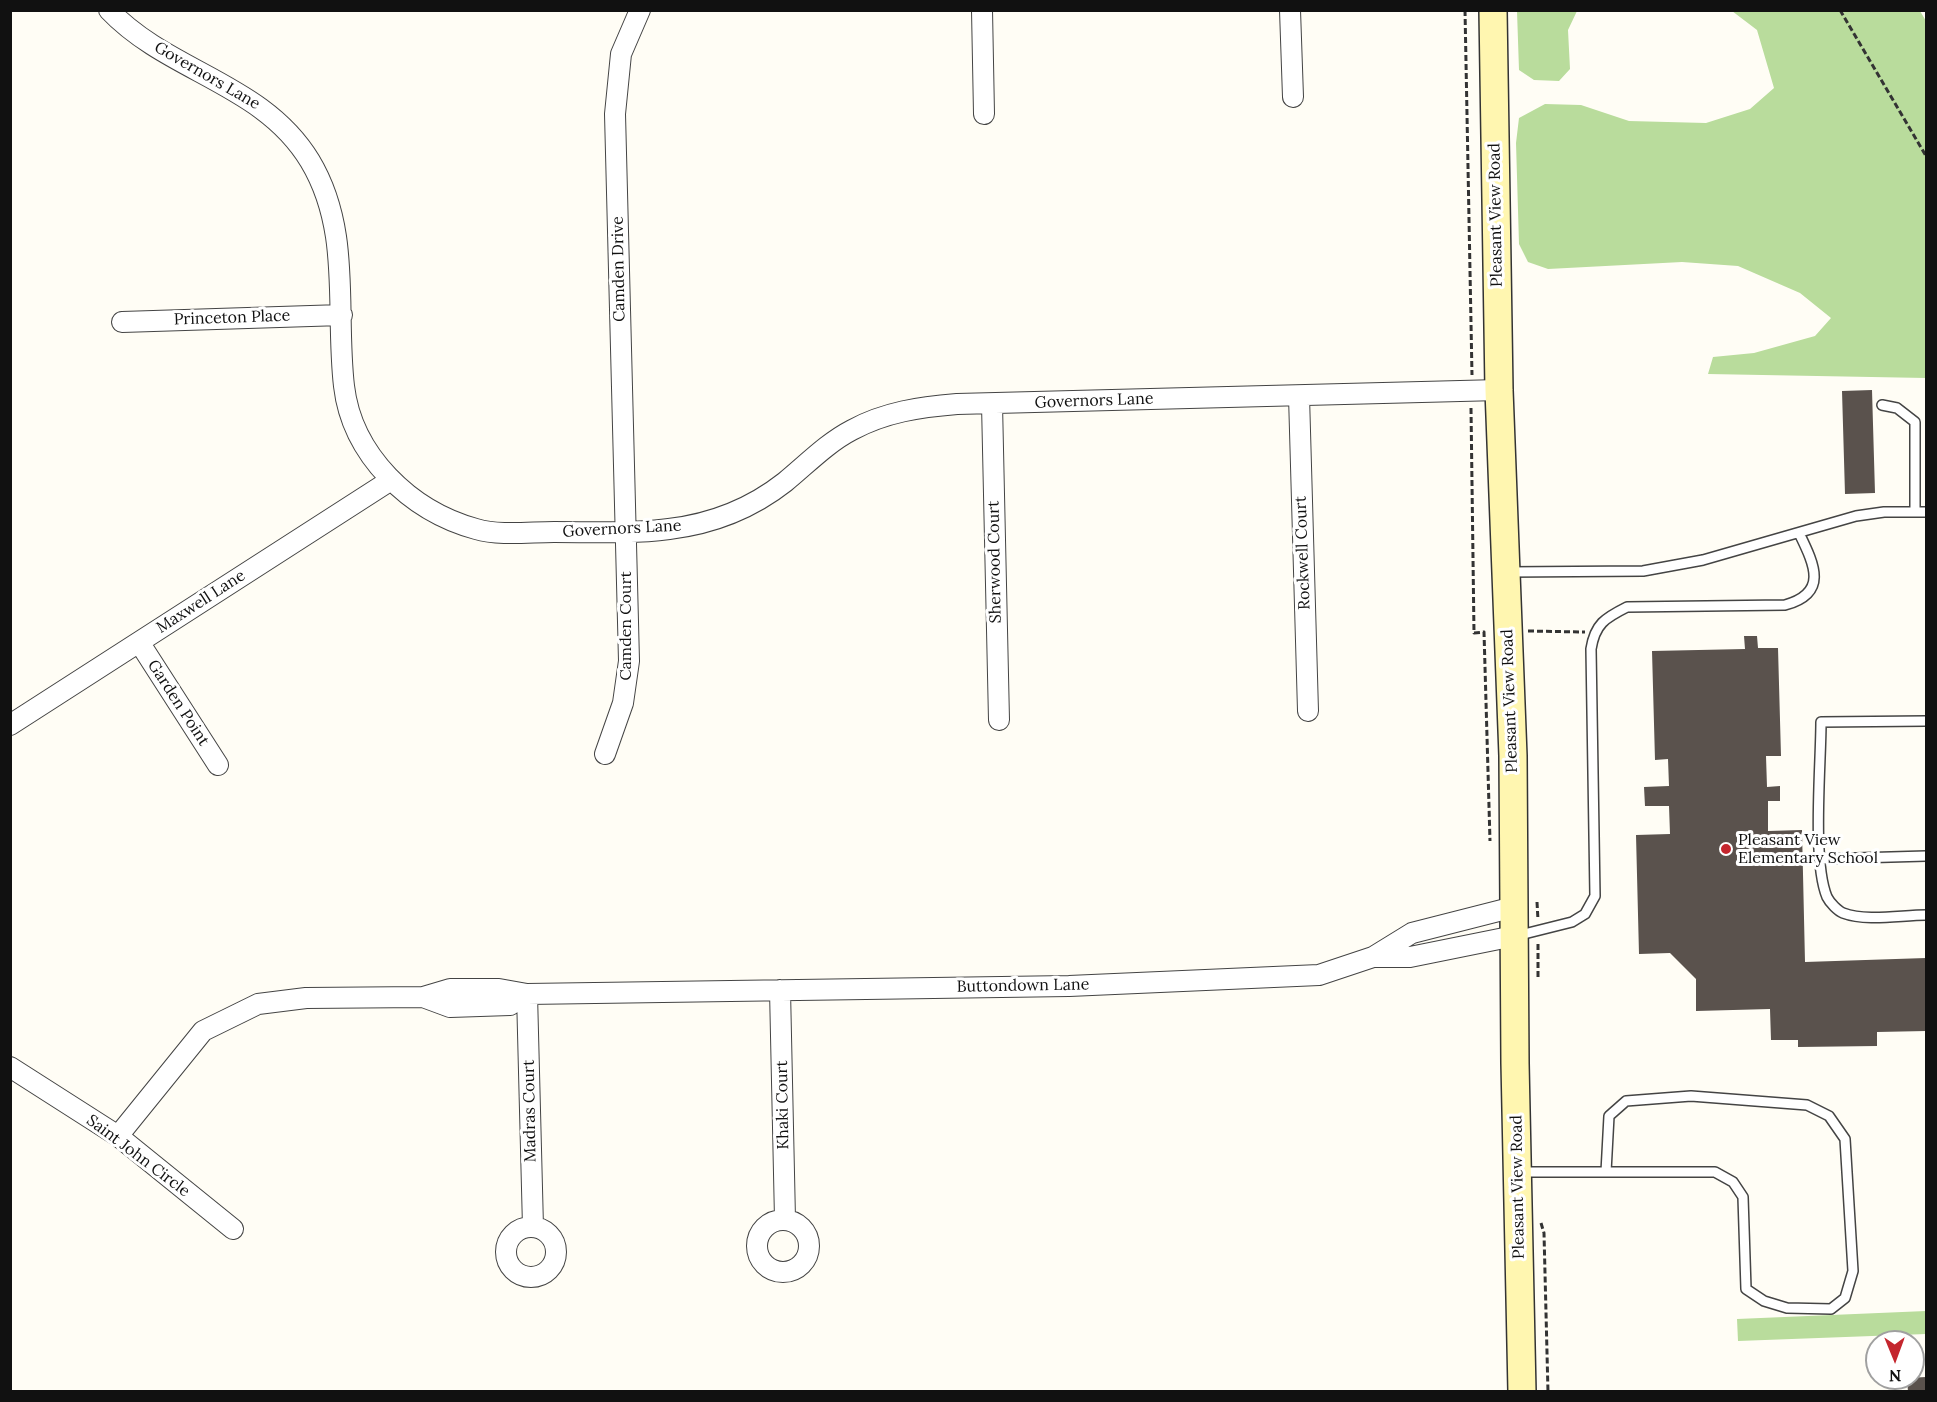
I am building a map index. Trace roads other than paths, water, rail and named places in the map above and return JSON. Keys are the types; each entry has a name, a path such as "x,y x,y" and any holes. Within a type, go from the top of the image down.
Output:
{"main road":[{"name":"Pleasant View Road","path":"1493,10 1499,390 1513,756 1517,1172 1522,1392"}],"street":[{"name":"Governors Lane","path":"109,10 137,34 257,104 297,141 324,187 339,242 344,387 349,408 368,453 391,480 411,498 432,511 477,530 498,533 626,531 668,529 695,524 744,508 784,483 850,431 878,418 916,408 1499,390"},
{"name":"Camden Drive","path":"626,531 615,114 621,54 640,10"},
{"path":"982,10 984,114"},
{"path":"1290,10 1293,97"},
{"name":"Princeton Place","path":"122,322 342,315"},
{"name":"Rockwell Court","path":"1299,396 1308,711"},
{"name":"Sherwood Court","path":"992,404 999,720"},
{"name":"Maxwell Lane","path":"13,718 139,642 391,480"},
{"name":"Camden Court","path":"605,754 623,703 627,682 626,531"},
{"name":"Garden Point","path":"139,642 218,765"},
{"path":"1373,957 1412,933 1514,907"},
{"name":"Buttondown Lane","path":"118,1136 203,1031 258,1005 306,999 423,997 450,989 499,989 527,994 1069,986 1319,975 1373,957 1410,957 1514,936"},
{"name":"Khaki Court","path":"780,990 785,1219"},
{"name":"Madras Court","path":"527,994 533,1227"},
{"name":"Saint John Circle","path":"10,1067 118,1136 233,1229"}],"lane":[{"path":"1882,405 1897,408 1915,422 1915,512"},
{"path":"1505,572 1643,571 1703,560 1856,516 1926,512"},
{"path":"1514,936 1572,922 1585,914 1595,896 1591,649 1593,632 1604,618 1627,608 1785,605 1800,601 1810,593 1814,562 1799,533"},
{"path":"1926,721 1821,722 1821,859 1823,883 1828,900 1842,912 1858,916 1926,915"},
{"path":"1821,859 1926,856"},
{"path":"1517,1172 1605,1172 1715,1172 1733,1182 1743,1197 1746,1289 1764,1301 1786,1308 1831,1309 1845,1298 1853,1271 1845,1139 1829,1116 1807,1105 1691,1096 1626,1101 1609,1116 1605,1172"}],"place":[{"name":"Pleasant View Elementary School","path":"1726,849"}]}
